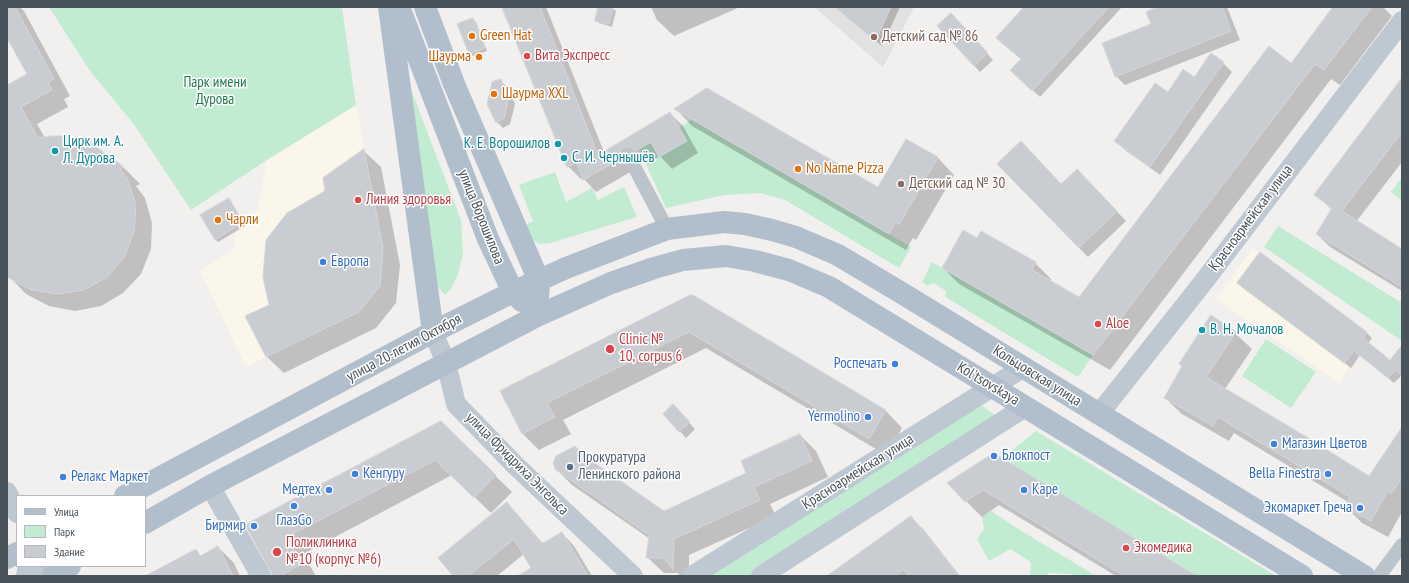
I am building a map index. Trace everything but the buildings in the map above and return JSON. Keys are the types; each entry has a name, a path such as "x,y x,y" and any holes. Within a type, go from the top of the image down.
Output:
{"main road":[{"path":"389,7 433,332"},
{"name":"улица Ворошилова","path":"399,7 488,239 513,292 537,316"},
{"name":"улица Ворошилова","path":"424,7 454,84 539,281"},
{"name":"Кольцовская улица","path":"693,226 724,222 745,224 796,237 838,255 898,290 1364,576"},
{"name":"улица 20-летия Октября","path":"127,495 433,332 513,292 566,268 667,229 693,226"},
{"name":"Kol'tsovskaya","path":"537,316 611,283 654,268 683,260 726,256 755,261 789,270 829,287 1302,576"},
{"path":"146,522 210,486 537,316 539,281"},
{"path":"7,558 16,554"},
{"path":"53,576 68,567"}],"street":[{"name":"Красноармейская улица","path":"1099,414 1205,280 1402,21"},
{"path":"628,155 667,229"},
{"name":"улица Фридриха Энгельса","path":"433,332 446,363 456,404 516,466 633,576"},
{"name":"Красноармейская улица","path":"692,576 1024,367"},
{"path":"761,576 1025,407"},
{"path":"210,486 261,576"},
{"path":"7,492 16,511"},
{"path":"1379,576 1402,545"},
{"path":"42,567 46,576"}],"shaded area":[{"name":"Детский сад № 86","path":"814,7 914,7 883,67"},
{"path":"356,105 383,248 380,286 359,312 246,367 200,271 234,249 235,233 258,209 267,160"},
{"path":"1253,248 1367,332 1345,363 1350,366 1340,383 1216,299"}],"green space":[{"name":"Парк имени Дурова","path":"49,7 342,7 356,105 267,160 191,210 133,123 90,71"},
{"path":"407,79 461,220 463,253 458,274 451,289 445,295 438,287 433,268"},
{"path":"692,119 911,247 899,268 785,200 760,193 724,195 666,208 639,149 651,142 659,156 687,140 679,128"},
{"path":"555,172 566,202 592,188 598,200 624,187 637,217 550,243 540,244 529,238 521,227 533,221 519,185"},
{"path":"1402,177 1402,201 1391,192"},
{"path":"1278,226 1402,303 1402,341 1264,247"},
{"path":"932,262 1093,355 1078,377 945,297 946,291 934,283 928,286 922,282"},
{"path":"1266,339 1316,372 1291,408 1242,376"},
{"path":"981,405 995,415 749,576 707,576"},
{"path":"1036,431 1276,576 1197,576 1002,458"},
{"path":"991,511 1095,576 1074,576 1072,574 1049,573 1047,576 1030,576 1031,562 1010,549 989,561 977,539 984,529 982,517"}],"place":[{"name":"Green Hat","path":"472,36"},
{"name":"Детский сад № 86","path":"874,37"},
{"name":"Вита Экспресс","path":"527,56"},
{"name":"Шаурма","path":"479,57"},
{"name":"Шаурма XXL","path":"494,94"},
{"name":"К. Е. Ворошилов","path":"558,144"},
{"name":"Цирк им. А. Л. Дурова","path":"55,151"},
{"name":"С. И. Чернышёв","path":"564,158"},
{"name":"No Name Pizza","path":"798,169"},
{"name":"Детский сад № 30","path":"901,184"},
{"name":"Линия здоровья","path":"358,200"},
{"name":"Чарли","path":"218,220"},
{"name":"Европа","path":"323,262"},
{"name":"Aloe","path":"1098,324"},
{"name":"В. Н. Мочалов","path":"1202,330"},
{"name":"Clinic № 10, corpus 6","path":"610,349"},
{"name":"Роспечать","path":"895,364"},
{"name":"Yermolino","path":"868,417"},
{"name":"Магазин Цветов","path":"1274,444"},
{"name":"Блокпост","path":"994,456"},
{"name":"Прокуратура Ленинского района","path":"570,467"},
{"name":"Кенгуру","path":"355,474"},
{"name":"Bella Finestra","path":"1328,474"},
{"name":"Релакс Маркет","path":"63,477"},
{"name":"Медтех","path":"329,490"},
{"name":"Каре","path":"1024,490"},
{"name":"ГлазGo","path":"294,506"},
{"name":"Экомаркет Греча","path":"1360,508"},
{"name":"Бирмир","path":"254,526"},
{"name":"Экомедика","path":"1126,548"},
{"name":"Поликлиника №10 (корпус №6)","path":"277,552"}]}
